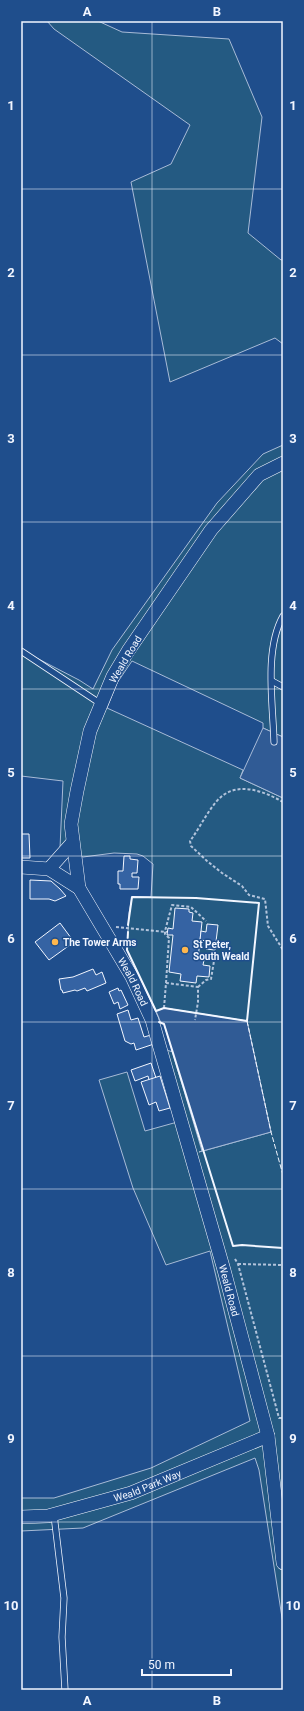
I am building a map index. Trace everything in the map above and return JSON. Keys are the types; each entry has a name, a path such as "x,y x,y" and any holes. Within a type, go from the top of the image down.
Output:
{"street":[{"name":"Weald Road","path":"283,463 259,475 211,530 128,651 113,676 90,731 76,791 71,824 80,888 132,977 152,1020 222,1264 268,1436 283,1563"},
{"path":"49,869 73,842"},
{"path":"21,867 49,869 80,888"},
{"name":"Weald Park Way","path":"21,1517 48,1516 131,1493 268,1436"}],"lane":[{"path":"274,742 272,681 275,636 283,616"},
{"path":"21,651 102,704"},
{"path":"272,681 283,687"},
{"path":"54,1514 64,1598 62,1637 65,1690"}],"path":[{"path":"283,802 265,793 243,788 225,793 216,802 190,841 191,846 207,861 242,886 249,895 265,899 268,926 283,950"},
{"path":"164,1008 169,938 165,934 172,905 191,907 206,921"},
{"path":"103,926 166,931"},
{"path":"166,983 198,987 206,980 211,979 214,961 203,955"},
{"path":"195,1020 198,1002 198,987"},
{"path":"222,1264 283,1265"},
{"path":"238,1264 279,1418 283,1418"}],"shaded area":[{"path":"47,21 98,21 122,32 229,39 262,117 248,233 281,260 283,260 283,344 275,338 170,382 131,182 171,164 190,125 54,29"},
{"path":"283,445 283,737 263,728 263,723 132,661 117,683 107,708 243,770 240,778 283,798 283,1624 259,1470 255,1458 83,1528 21,1531 21,1498 54,1498 151,1468 250,1421 210,1251 166,1265 133,1188 99,1080 127,1072 145,1131 181,1121 160,1048 173,1052 203,1151 271,1132 247,1021 164,1008 156,1011 127,950 129,913 132,897 151,897 153,864 143,856 137,854 114,853 83,857 60,848 63,781 21,776 21,650 79,680 93,689 112,650 217,503 263,454"},
{"path":"263,728 283,737 283,798 240,778"},
{"path":"164,1008 247,1021 271,1132 199,1152 202,1151 164,1024 161,1023 156,1011"}],"building":[{"path":"21,834 29,834 30,858 21,858"},
{"path":"124,856 130,856 130,859 138,860 137,873 132,873 132,877 139,877 138,889 120,889 120,884 118,884 118,871 123,871"},
{"path":"30,880 51,881 66,896 55,901 49,899 30,899"},
{"name":"St Peter, South Weald","path":"175,908 189,909 189,912 193,913 192,921 202,922 198,959 204,960 203,965 210,966 209,977 197,976 196,983 180,981 181,974 169,972 173,935 167,935 168,928 173,929"},
{"name":"The Tower Arms","path":"60,923 74,942 49,960 35,942"},
{"path":"207,924 218,925 215,950 206,949 207,941 200,940 201,931 206,932"},
{"path":"93,969 96,975 102,972 106,983 87,991 85,988 63,993 59,979 73,977"},
{"path":"118,988 119,991 121,990 128,1005 120,1009 118,1002 114,1004 109,992"},
{"path":"128,1010 131,1020 138,1018 144,1037 151,1035 154,1044 136,1050 134,1043 131,1044 125,1041 117,1014"},
{"path":"151,1063 156,1078 149,1080 148,1076 135,1081 131,1070"},
{"path":"160,1076 170,1108 159,1111 156,1102 149,1105 141,1082"}],"fence":[{"path":"247,1021 271,1132 283,1175"}],"wall":[{"path":"128,925 132,897 196,898 259,903 247,1021 164,1008 156,1011 127,950 128,932"},
{"path":"159,1022 164,1024 233,1246 242,1245 283,1248"}],"place":[{"name":"The Tower Arms","path":"55,942"},
{"name":"St Peter, South Weald","path":"185,950"}]}
